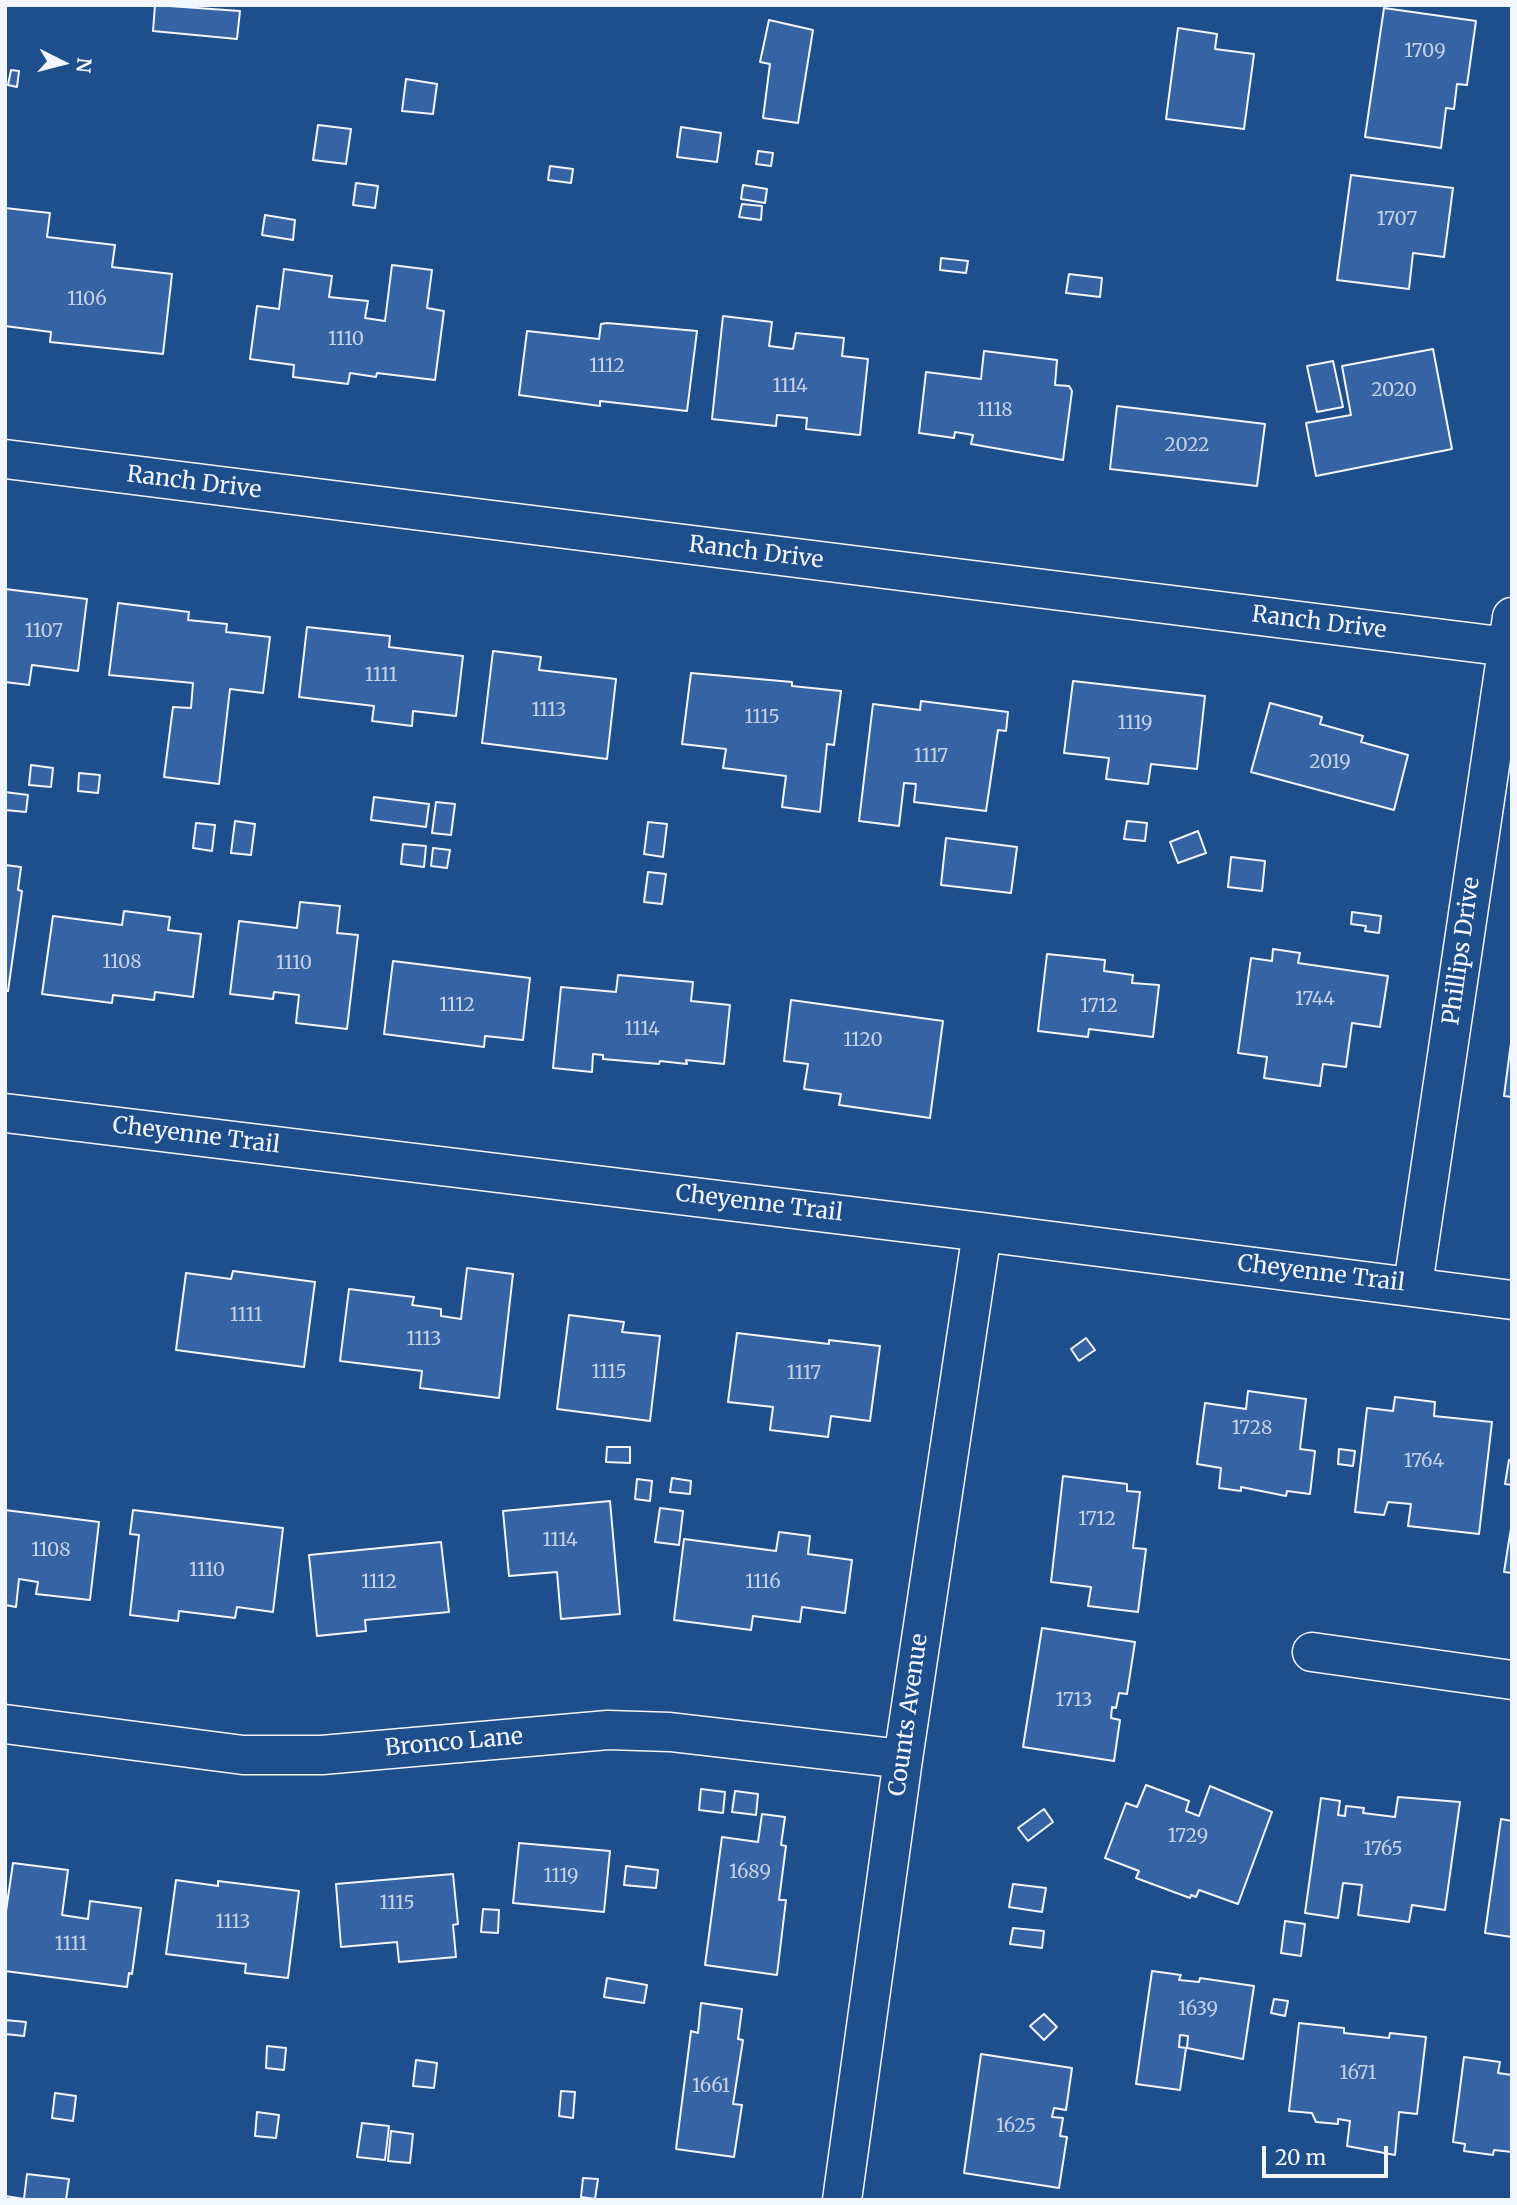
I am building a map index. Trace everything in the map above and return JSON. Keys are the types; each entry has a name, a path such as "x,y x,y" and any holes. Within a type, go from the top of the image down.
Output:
{"street":[{"name":"Ranch Drive","path":"5,459 1510,632"},
{"name":"Phillips Drive","path":"1413,1285 1510,632"},
{"name":"Cheyenne Trail","path":"5,1113 982,1231 1512,1300"},
{"name":"Counts Avenue","path":"842,2200 903,1759 982,1231"},
{"path":"1312,1652 1512,1680"},
{"name":"Bronco Lane","path":"5,1724 243,1755 322,1755 608,1730 670,1732 903,1759"}],"building":[{"path":"155,5 240,11 237,39 153,31"},
{"path":"1384,8 1476,21 1467,85 1457,84 1454,109 1446,108 1441,148 1365,137"},
{"path":"769,20 813,30 798,123 763,118 770,64 760,62"},
{"path":"1178,28 1217,34 1215,49 1254,54 1244,129 1166,119"},
{"path":"11,70 19,71 17,87 8,85"},
{"path":"406,79 437,84 433,114 402,111"},
{"path":"318,125 351,129 346,164 313,160"},
{"path":"681,127 721,133 717,162 677,157"},
{"path":"758,151 773,153 771,166 756,164"},
{"path":"550,166 573,169 571,183 548,180"},
{"path":"1351,175 1453,188 1444,257 1413,253 1409,289 1337,280"},
{"path":"356,183 378,186 375,208 353,205"},
{"path":"743,185 767,189 765,203 741,199"},
{"path":"742,204 762,206 761,220 739,217"},
{"path":"5,208 50,213 47,237 115,245 112,267 172,274 163,354 50,342 51,332 5,326"},
{"path":"265,215 295,220 293,240 262,235"},
{"path":"941,258 968,261 966,273 940,270"},
{"path":"392,265 432,270 427,308 444,311 435,380 377,373 376,377 350,373 348,384 293,377 294,365 250,359 257,306 279,309 284,269 332,276 329,297 368,301 365,318 385,321"},
{"path":"1069,274 1102,278 1100,297 1066,293"},
{"path":"723,316 772,322 769,346 793,349 796,333 844,338 842,356 868,359 860,435 806,429 807,418 777,415 776,426 712,419"},
{"path":"601,324 697,331 687,411 600,401 600,406 519,395 527,331 599,339"},
{"path":"1433,349 1452,449 1316,476 1306,423 1351,415 1342,366"},
{"path":"984,351 1057,360 1055,385 1069,386 1072,391 1063,460 971,444 973,435 955,432 954,438 919,433 926,372 981,379"},
{"path":"1333,361 1343,407 1317,412 1307,366"},
{"path":"1117,406 1265,424 1257,486 1110,469"},
{"path":"5,589 87,599 78,671 32,665 29,685 5,682"},
{"path":"118,603 189,612 188,620 227,624 226,632 270,637 263,693 230,689 219,784 164,777 173,707 191,708 193,683 109,675"},
{"path":"307,627 390,636 389,647 463,656 456,716 413,711 412,726 372,721 374,706 299,697"},
{"path":"493,651 541,657 539,670 616,679 607,759 482,743"},
{"path":"691,673 792,682 792,686 841,691 834,745 827,744 820,812 782,807 786,776 723,768 726,749 682,744"},
{"path":"1073,681 1205,696 1197,769 1151,764 1148,784 1106,779 1109,758 1064,753"},
{"path":"921,701 1008,712 1006,731 998,730 986,811 914,802 916,784 904,783 899,826 859,821 873,704 920,710"},
{"path":"1270,703 1322,717 1320,724 1363,736 1361,742 1408,755 1394,810 1251,772"},
{"path":"31,765 53,768 51,787 29,785"},
{"path":"79,773 100,775 98,793 78,791"},
{"path":"5,792 28,795 26,812 5,810"},
{"path":"374,797 429,804 426,827 371,820"},
{"path":"436,802 455,804 451,835 432,833"},
{"path":"235,821 255,824 251,855 231,853"},
{"path":"1127,821 1147,823 1145,841 1124,839"},
{"path":"648,822 667,824 663,857 644,854"},
{"path":"196,823 215,825 212,851 193,848"},
{"path":"1198,831 1206,853 1178,863 1170,842"},
{"path":"946,838 1017,847 1011,893 941,885"},
{"path":"403,844 426,846 424,867 401,864"},
{"path":"433,848 450,850 447,868 431,866"},
{"path":"1231,857 1265,861 1262,891 1228,887"},
{"path":"5,865 21,867 18,890 22,891 8,991 5,991"},
{"path":"648,872 666,874 662,904 644,902"},
{"path":"300,902 340,906 337,933 358,935 347,1029 296,1023 299,995 274,992 273,999 230,994 239,921 297,928"},
{"path":"124,911 170,917 168,930 201,934 193,997 155,992 154,1000 113,995 112,1003 42,994 53,916 122,925"},
{"path":"1352,912 1381,916 1379,933 1365,931 1366,926 1351,924"},
{"path":"1273,949 1300,953 1298,963 1388,976 1380,1027 1352,1023 1346,1067 1323,1064 1320,1086 1264,1078 1267,1057 1238,1053 1251,958 1272,961"},
{"path":"1047,954 1105,960 1104,971 1133,975 1132,983 1159,985 1153,1037 1089,1029 1088,1037 1038,1031"},
{"path":"393,961 530,978 523,1040 485,1036 484,1047 384,1034"},
{"path":"618,975 693,982 691,1001 730,1005 724,1064 686,1060 687,1064 660,1061 659,1064 603,1059 603,1055 593,1054 592,1072 553,1068 561,987 616,992"},
{"path":"791,1000 943,1021 930,1118 839,1105 841,1094 804,1089 808,1064 784,1061"},
{"path":"1512,1044 1512,1097 1504,1096"},
{"path":"467,1268 513,1274 499,1398 420,1388 422,1371 340,1361 349,1289 414,1297 412,1305 441,1309 441,1316 461,1319"},
{"path":"233,1271 315,1282 304,1367 176,1350 186,1273 231,1279"},
{"path":"569,1315 624,1322 622,1332 660,1336 650,1421 557,1409"},
{"path":"737,1333 829,1344 829,1340 880,1346 870,1421 831,1416 828,1437 770,1430 773,1407 728,1402"},
{"path":"1086,1338 1095,1350 1079,1361 1071,1349"},
{"path":"1248,1391 1306,1399 1300,1449 1315,1451 1310,1494 1287,1491 1286,1496 1241,1487 1241,1491 1219,1488 1221,1468 1197,1464 1205,1403 1246,1409"},
{"path":"1395,1397 1435,1402 1434,1416 1492,1422 1479,1534 1408,1526 1411,1504 1388,1502 1384,1515 1355,1512 1367,1408 1393,1411"},
{"path":"607,1447 630,1447 630,1463 606,1462"},
{"path":"1339,1449 1355,1451 1353,1466 1338,1464"},
{"path":"1509,1460 1512,1460 1512,1485 1505,1484"},
{"path":"1063,1476 1127,1484 1127,1491 1140,1492 1133,1548 1146,1549 1138,1612 1088,1606 1091,1587 1051,1582"},
{"path":"672,1478 691,1481 690,1494 670,1492"},
{"path":"637,1479 652,1481 650,1501 635,1499"},
{"path":"610,1501 620,1614 561,1619 557,1572 509,1576 503,1511"},
{"path":"660,1508 683,1511 679,1545 655,1542"},
{"path":"5,1510 99,1522 90,1600 36,1594 38,1582 19,1579 16,1607 5,1605"},
{"path":"133,1510 283,1528 273,1612 237,1607 235,1618 179,1611 178,1621 130,1615 139,1535 130,1534"},
{"path":"1512,1522 1512,1573 1504,1572"},
{"path":"779,1532 810,1536 808,1554 852,1560 845,1613 802,1607 800,1622 753,1616 751,1630 674,1620 684,1539 776,1551"},
{"path":"441,1542 449,1612 365,1620 366,1631 317,1636 309,1555"},
{"path":"1042,1628 1135,1642 1127,1694 1119,1693 1116,1708 1112,1707 1111,1718 1120,1720 1114,1761 1023,1747"},
{"path":"1146,1785 1189,1801 1186,1811 1199,1816 1210,1786 1272,1812 1238,1904 1199,1890 1196,1897 1191,1895 1190,1898 1136,1878 1139,1871 1105,1858 1126,1803 1137,1807"},
{"path":"701,1789 725,1792 723,1813 699,1810"},
{"path":"735,1791 758,1794 756,1815 732,1812"},
{"path":"1398,1797 1460,1802 1445,1910 1412,1905 1409,1922 1358,1915 1362,1885 1343,1883 1338,1918 1305,1913 1321,1798 1340,1801 1338,1815 1345,1816 1346,1806 1364,1808 1363,1813 1395,1817"},
{"path":"1044,1809 1053,1822 1028,1841 1018,1828"},
{"path":"762,1814 785,1817 781,1845 786,1846 779,1900 786,1900 777,1975 705,1965 722,1837 758,1842"},
{"path":"1501,1819 1512,1821 1512,1937 1485,1933"},
{"path":"519,1843 610,1851 604,1912 513,1903"},
{"path":"13,1863 68,1870 62,1915 88,1919 90,1901 141,1908 132,1974 129,1973 127,1987 5,1971 5,1918"},
{"path":"626,1866 658,1870 656,1888 624,1885"},
{"path":"453,1874 458,1924 453,1925 456,1957 399,1962 397,1942 341,1947 336,1884"},
{"path":"176,1880 218,1886 218,1881 299,1891 288,1978 245,1973 246,1964 166,1954"},
{"path":"1013,1884 1046,1888 1042,1912 1009,1907"},
{"path":"483,1909 499,1910 498,1933 481,1932"},
{"path":"1285,1921 1305,1924 1301,1956 1281,1953"},
{"path":"1013,1928 1044,1931 1042,1948 1010,1944"},
{"path":"1152,1971 1181,1975 1179,1980 1199,1982 1200,1978 1254,1986 1243,2059 1187,2048 1188,2036 1180,2035 1179,2047 1186,2048 1180,2090 1136,2084"},
{"path":"607,1978 647,1985 644,2003 604,1997"},
{"path":"1274,1999 1288,2001 1285,2016 1271,2013"},
{"path":"701,2003 742,2009 738,2039 743,2040 733,2104 742,2105 734,2157 676,2149 691,2031 698,2033"},
{"path":"1044,2014 1057,2027 1044,2040 1030,2026"},
{"path":"5,2020 26,2022 24,2036 5,2034"},
{"path":"1299,2023 1344,2028 1344,2033 1389,2038 1390,2033 1426,2037 1417,2114 1399,2112 1395,2155 1347,2146 1350,2121 1338,2119 1338,2124 1316,2122 1312,2113 1289,2111"},
{"path":"267,2046 286,2048 284,2070 266,2068"},
{"path":"981,2054 1072,2068 1066,2110 1054,2108 1052,2117 1063,2118 1060,2136 1067,2137 1059,2188 964,2173"},
{"path":"1464,2057 1500,2062 1498,2073 1512,2075 1512,2152 1494,2150 1493,2155 1464,2151 1465,2144 1453,2142"},
{"path":"416,2060 437,2063 434,2088 413,2086"},
{"path":"561,2091 575,2092 573,2118 559,2116"},
{"path":"55,2093 76,2096 73,2121 52,2118"},
{"path":"257,2112 279,2115 276,2138 255,2136"},
{"path":"362,2123 389,2126 385,2160 357,2157"},
{"path":"391,2131 413,2134 410,2163 388,2161"},
{"path":"27,2174 69,2179 66,2200 5,2200 5,2196 24,2199"},
{"path":"583,2178 598,2179 595,2199 581,2197"}]}
